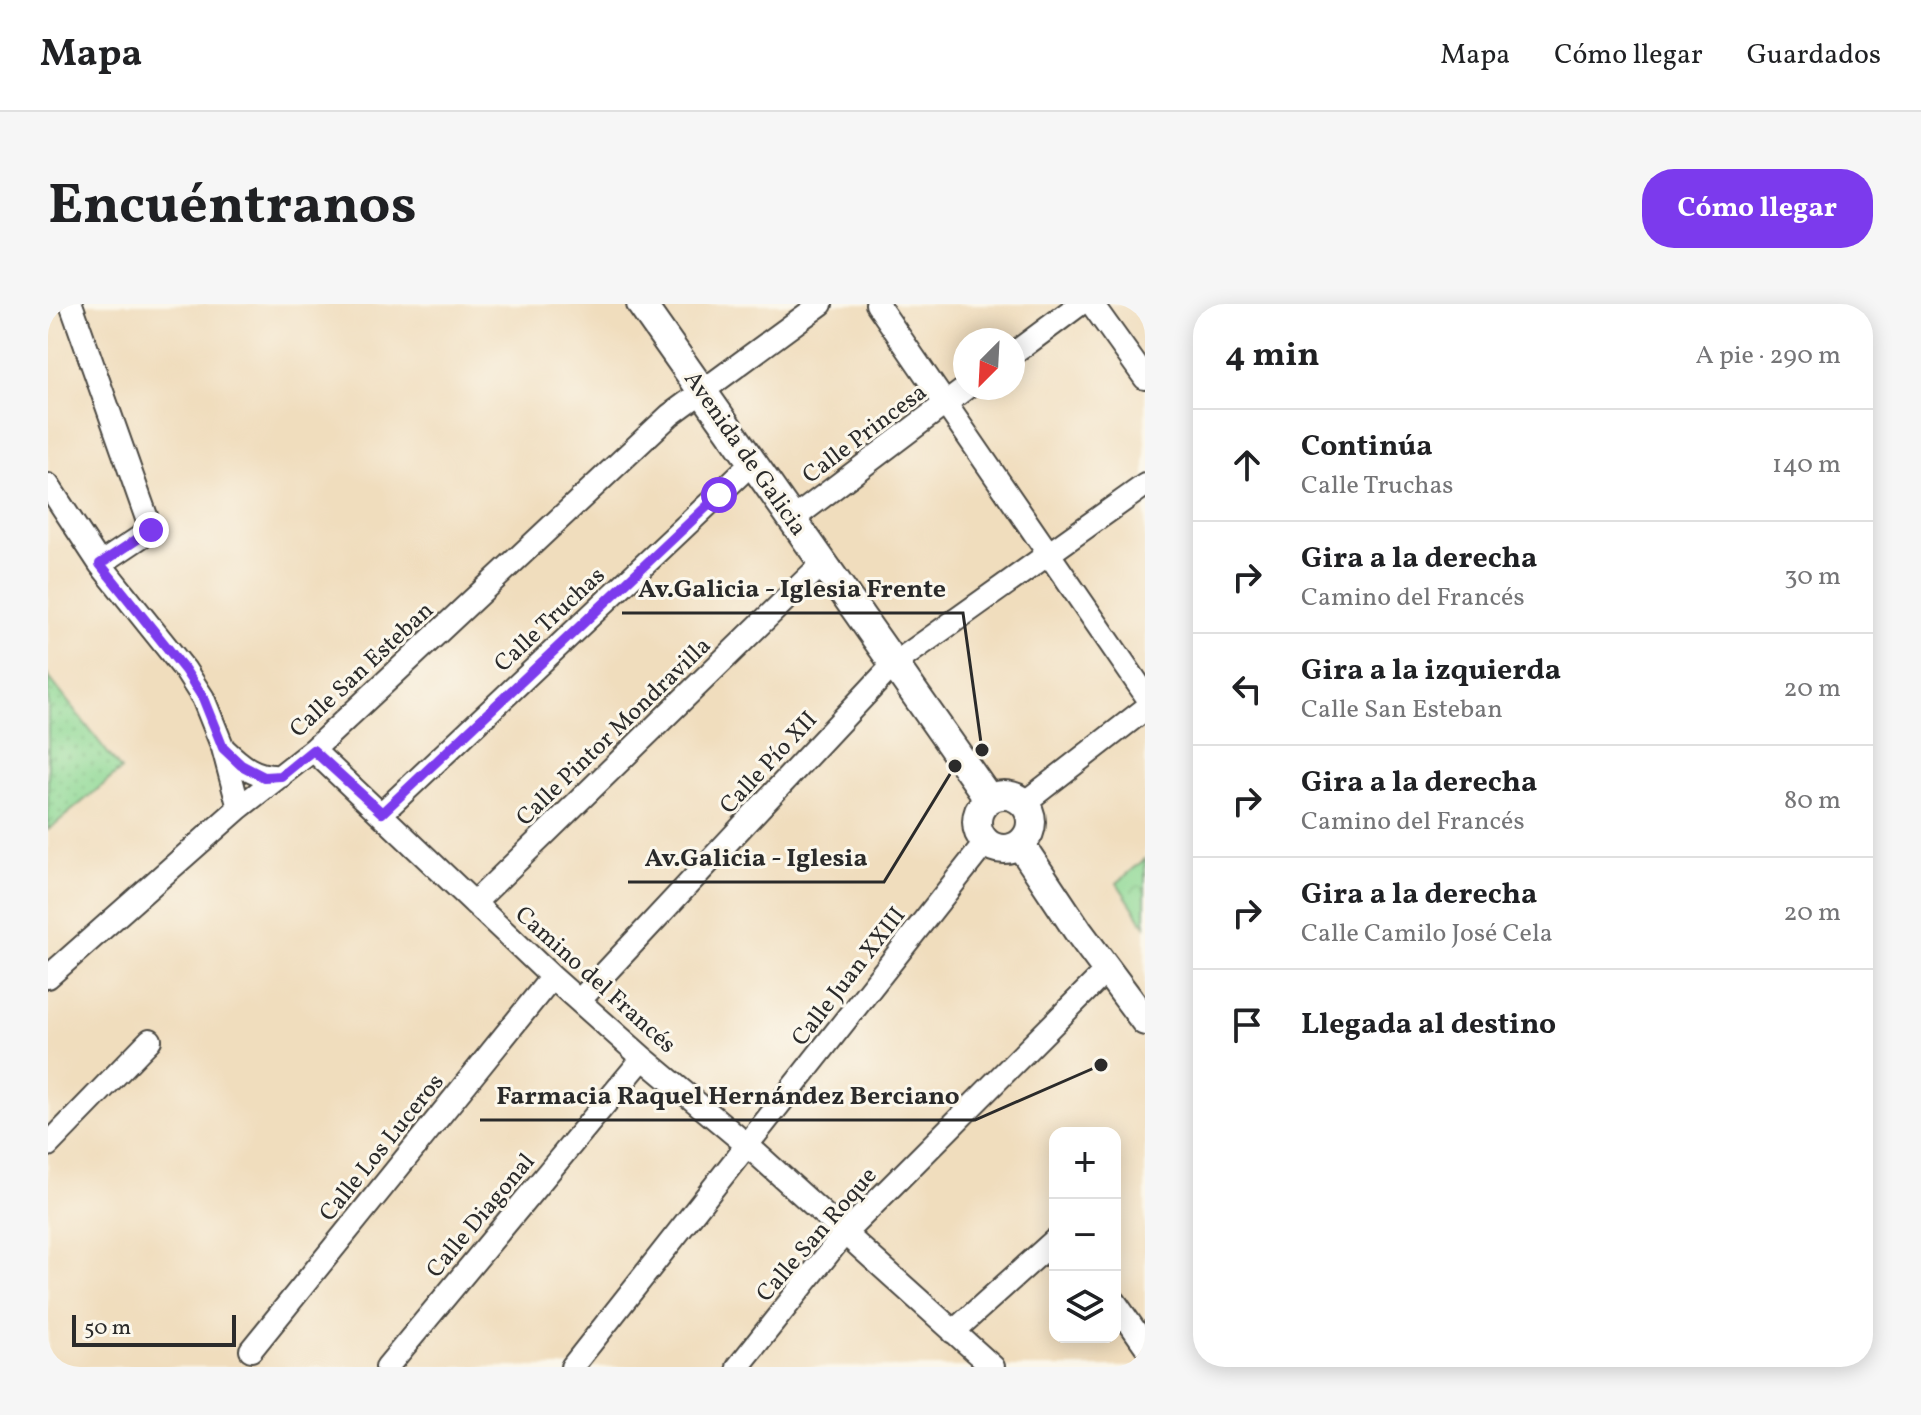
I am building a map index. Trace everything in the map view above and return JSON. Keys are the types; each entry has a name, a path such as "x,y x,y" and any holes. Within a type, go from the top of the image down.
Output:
{"main road":[{"name":"Avenida de Galicia","path":"641,304 989,799"},
{"path":"1002,795 1014,796 1024,803 1031,818 1031,828 1020,844 997,849 986,842 977,823 979,812 989,799 1002,795"},
{"path":"1020,844 1145,1021"}],"street":[{"path":"71,304 151,530 100,564"},
{"name":"Calle San Esteban","path":"48,977 239,808 313,750 659,426 821,304"},
{"path":"877,304 1145,694"},
{"path":"1025,345 1080,304"},
{"path":"1092,304 1145,378"},
{"name":"Calle Princesa","path":"793,519 953,397"},
{"name":"Calle Truchas","path":"382,813 753,462"},
{"path":"48,485 100,564 185,670 203,698 223,748 239,808"},
{"name":"Calle Pío XII","path":"579,1001 894,664 1145,485"},
{"name":"Calle Pintor Mondravilla","path":"474,903 823,563"},
{"path":"1024,803 1145,709"},
{"path":"223,748 241,765 264,777 281,776"},
{"name":"Camino del Francés","path":"313,750 552,977 747,1145 843,1235 993,1367"},
{"name":"Calle Juan XXIII","path":"572,1367 986,842"},
{"name":"Calle San Roque","path":"738,1367 843,1235 1107,970"},
{"name":"Calle Los Luceros","path":"251,1350 552,977"},
{"path":"48,1145 150,1040"},
{"name":"Calle Diagonal","path":"387,1367 643,1058"},
{"path":"953,1332 1049,1245"},
{"path":"1121,1311 1145,1345"}],"green space":[{"path":"48,676 121,770 48,830"},
{"path":"1145,859 1145,926 1117,883"}],"place":[{"name":"Av.Galicia - Iglesia Frente","path":"982,750"},
{"name":"Av.Galicia - Iglesia","path":"955,766"},
{"name":"Farmacia Raquel Hernández Berciano","path":"1101,1065"}],"route":[{"path":"151,530 100,564 185,670 203,698 223,748 241,765 264,777 281,776 313,750 382,813 719,495"}]}
